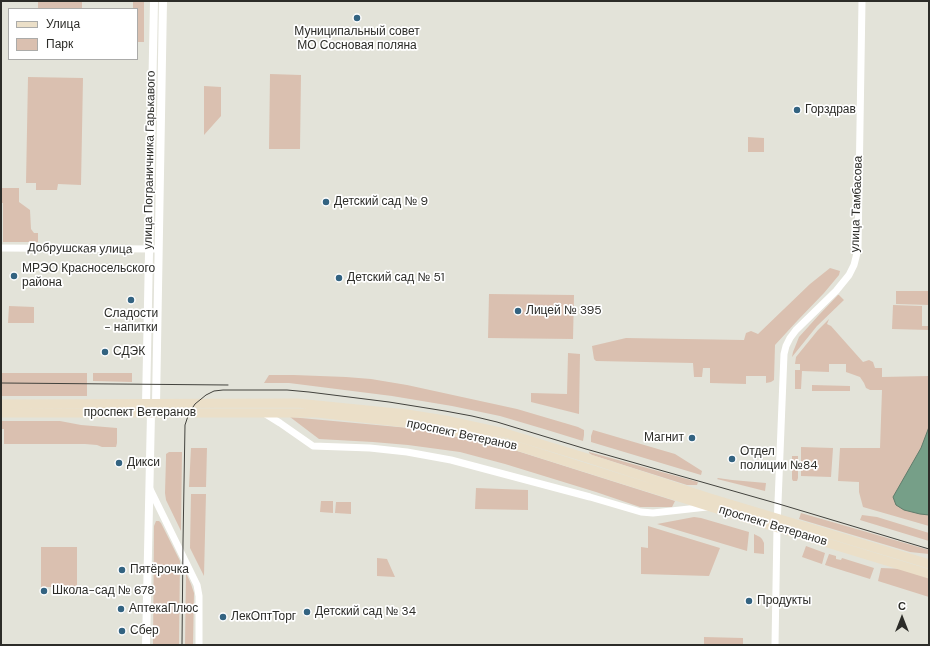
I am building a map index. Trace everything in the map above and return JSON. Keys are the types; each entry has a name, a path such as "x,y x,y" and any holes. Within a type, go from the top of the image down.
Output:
{"main road":[{"name":"проспект Ветеранов","path":"1,404 297,403 407,414 445,420 505,433 584,457 717,500 778,523 929,574"},
{"name":"проспект Ветеранов","path":"1,413 317,413 408,423 483,437 534,451 710,507 778,523 929,564"}],"street":[{"name":"улица Пограничника Гарькавого","path":"151,413 146,404 154,1"},
{"name":"улица Пограничника Гарькавого","path":"146,645 151,413 156,404 163,1"},
{"name":"улица Тамбасова","path":"775,645 784,354 790,338 796,330 849,275 854,265 858,249 862,1"},
{"name":"Добрушская улица","path":"1,248 158,249"},
{"path":"264,413 313,446 370,448 407,452 451,460 642,512 653,513 710,507"},
{"path":"150,488 197,585 199,596 198,645"}],"green space":[{"path":"38,1 82,1 82,8 38,8"},
{"path":"133,1 144,1 144,42 138,42 138,8 133,8"},
{"path":"270,74 301,75 300,149 269,149"},
{"path":"28,77 83,78 81,185 58,184 57,190 36,190 36,183 26,183"},
{"path":"204,86 221,87 221,116 204,135"},
{"path":"748,137 764,138 764,152 748,152"},
{"path":"1,188 19,188 19,202 30,210 31,229 34,233 38,233 38,242 3,242 3,203 1,203"},
{"path":"830,268 840,271 839,275 775,345 774,380 771,382 766,383 766,376 746,376 746,384 710,383 710,368 703,368 702,377 694,377 693,363 596,361 594,359 592,346 626,338 744,340 746,333 751,331 758,334 810,284"},
{"path":"896,291 929,291 929,305 896,304"},
{"path":"489,294 574,295 573,339 488,338"},
{"path":"838,295 844,300 817,326 792,357 799,337"},
{"path":"893,305 922,306 922,326 929,326 929,330 892,329"},
{"path":"9,306 34,307 34,323 8,323"},
{"path":"829,319 827,324 831,326 863,362 869,360 873,362 875,368 882,368 882,377 929,376 929,526 863,507 859,492 859,482 838,481 840,448 880,448 882,390 870,390 866,388 860,377 846,372 846,364 829,364 829,372 802,371 801,389 795,389 795,370 800,370 800,364 795,364 796,357"},
{"path":"568,353 580,354 579,414 531,402 531,393 567,394"},
{"path":"1,373 87,373 87,396 1,396"},
{"path":"93,373 132,373 132,382 93,381"},
{"path":"269,375 346,377 371,379 407,385 517,409 578,427 584,430 583,441 500,416 452,406 392,396 289,383 264,383"},
{"path":"812,385 850,386 850,391 812,391"},
{"path":"290,417 409,428 495,444 675,501 672,507 640,507 505,464 460,452 408,445 319,439"},
{"path":"1,421 60,421 81,425 117,428 117,443 116,447 102,447 85,444 4,444 4,429 1,429"},
{"path":"593,430 675,454 702,471 701,475 591,442"},
{"path":"801,447 833,448 831,477 801,476"},
{"path":"191,448 207,448 206,487 189,487"},
{"path":"169,452 182,452 181,531 166,500 166,454"},
{"path":"589,452 698,482 697,485 687,485 592,455"},
{"path":"792,456 798,456 797,481 793,481 792,479"},
{"path":"717,479 766,483 765,491"},
{"path":"476,488 528,490 528,510 475,509"},
{"path":"191,494 206,494 204,576 190,548"},
{"path":"321,501 333,501 333,513 320,512"},
{"path":"336,502 351,502 351,514 335,513"},
{"path":"801,513 929,550 929,554 910,552 799,519"},
{"path":"862,515 877,517 929,533 929,541 860,520"},
{"path":"694,517 749,532 747,551 657,524"},
{"path":"156,521 161,523 180,561 179,645 153,645 154,526"},
{"path":"648,526 720,548 709,576 641,574 641,547 648,548"},
{"path":"754,534 760,537 764,543 764,554 754,553"},
{"path":"806,546 825,553 822,564 802,557"},
{"path":"41,547 77,547 77,587 41,587"},
{"path":"829,554 836,556 836,559 841,560 842,558 874,568 870,579 825,565"},
{"path":"377,558 387,559 395,577 377,576"},
{"path":"881,568 904,569 929,577 929,597 878,581"},
{"path":"186,573 194,593 193,645 185,645"},
{"path":"704,637 743,638 743,645 704,645"}],"shaded area":[{"path":"929,427 929,515 904,510 896,505 893,497 921,448"}],"tram line":[{"path":"1,383 228,385"},
{"path":"182,645 185,425 189,413 195,404 206,395 214,391 287,390 309,392 389,402 472,416 779,504 929,549"}],"place":[{"name":"Муниципальный совет МО Сосновая поляна","path":"357,18"},
{"name":"Горздрав","path":"797,110"},
{"name":"Детский сад № 9","path":"326,202"},
{"name":"МРЭО Красносельского района","path":"14,276"},
{"name":"Детский сад № 51","path":"339,278"},
{"name":"Сладости - напитки","path":"131,300"},
{"name":"Лицей № 395","path":"518,311"},
{"name":"СДЭК","path":"105,352"},
{"name":"Магнит","path":"692,438"},
{"name":"Отдел полиции №84","path":"732,459"},
{"name":"Дикси","path":"119,463"},
{"name":"Пятёрочка","path":"122,570"},
{"name":"Школа-сад № 678","path":"44,591"},
{"name":"Продукты","path":"749,601"},
{"name":"АптекаПлюс","path":"121,609"},
{"name":"Детский сад № 34","path":"307,612"},
{"name":"ЛекОптТорг","path":"223,617"},
{"name":"Сбер","path":"122,631"}]}
